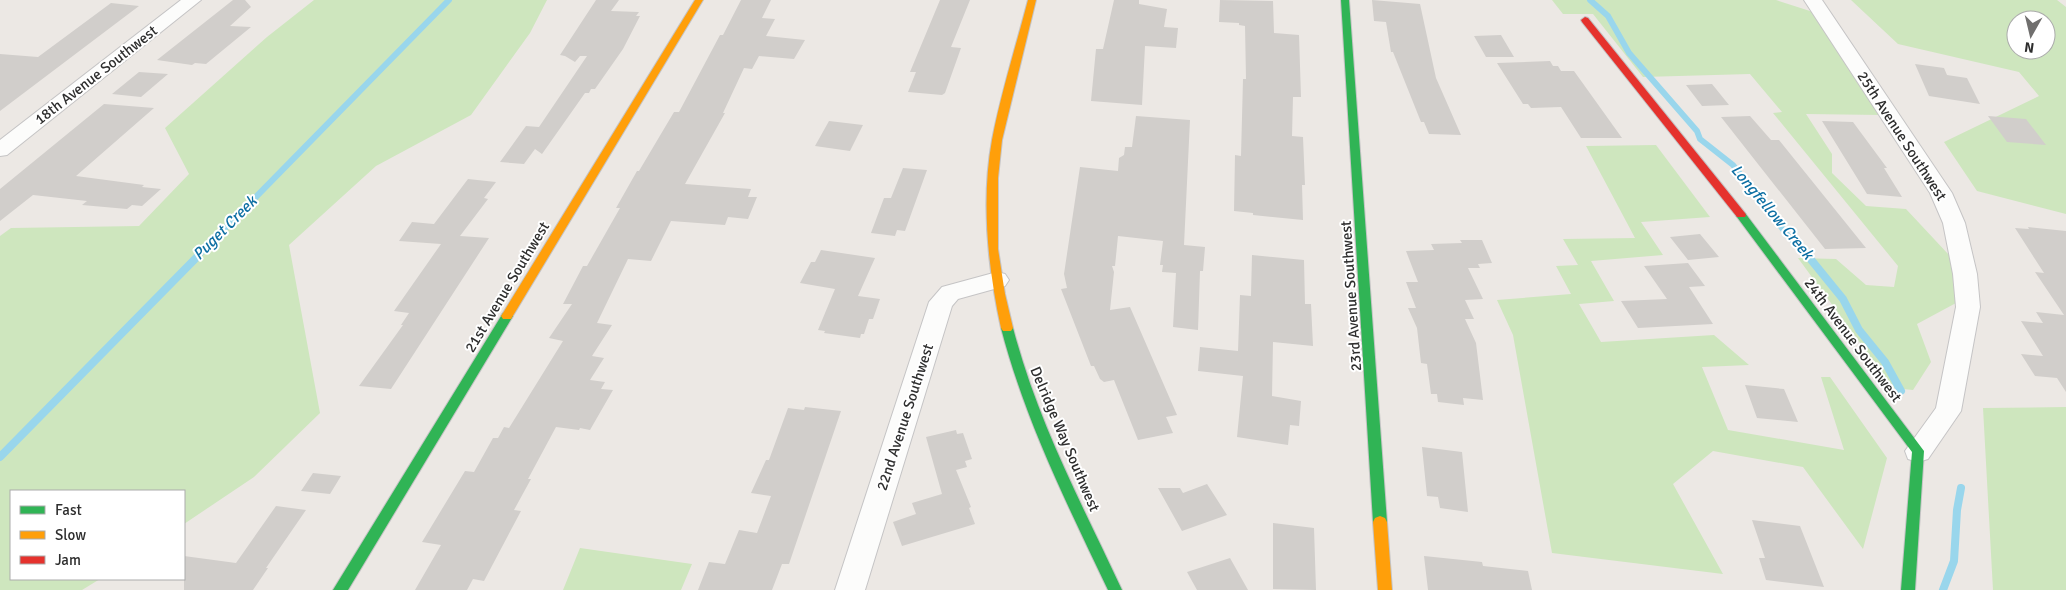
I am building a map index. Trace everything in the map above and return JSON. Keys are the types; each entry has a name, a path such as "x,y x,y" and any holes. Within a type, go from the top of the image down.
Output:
{"street":[{"name":"18th Avenue Southwest","path":"0,150 192,0"},
{"name":"21st Avenue Southwest","path":"340,590 699,0"},
{"name":"Delridge Way Southwest","path":"1032,0 995,155 992,204 993,249 997,280 1005,322 1028,397 1115,590"},
{"name":"23rd Avenue Southwest","path":"1346,0 1386,590"},
{"name":"25th Avenue Southwest","path":"1813,0 1940,193 1954,223 1966,274 1968,307 1948,411 1918,451"},
{"name":"24th Avenue Southwest","path":"1585,20 1762,242 1918,451"},
{"name":"22nd Avenue Southwest","path":"850,590 941,302 950,293 997,280"},
{"path":"1908,590 1918,451"}],"green space":[{"path":"314,0 547,0 530,33 471,115 376,166 289,245 320,413 254,477 185,523 185,490 10,490 10,580 98,580 82,590 0,590 0,236 11,228 139,226 189,174 165,128 267,37"},
{"path":"1552,0 1776,0 1813,12 1881,115 1806,114 1832,154 1832,173 1866,206 1906,209 1949,255 1954,271 1956,303 1917,324 1931,362 1913,390 1893,388 1798,258 1836,259 1866,285 1894,287 1898,266 1773,113 1782,112 1750,74 1643,77 1593,14 1563,14"},
{"path":"1851,0 2057,0 2066,7 2066,214 1977,191 1944,142 2039,96 2019,72 1898,44"},
{"path":"1656,145 1710,217 1641,222 1663,255 1591,261 1614,301 1579,304 1601,342 1714,335 1749,365 1702,367 1728,430 1844,450 1821,377 1830,377 1887,458 1863,549 1803,467 1713,451 1673,484 1723,574 1552,553 1513,335 1497,300 1571,294 1556,266 1578,265 1563,239 1635,238 1586,146"},
{"path":"2066,407 2066,590 1993,590 1983,408"},
{"path":"580,548 692,564 681,590 563,590"}],"building":[{"path":"233,0 245,0 251,7 230,26 251,27 206,64 195,63 192,65 157,60"},
{"path":"596,0 619,0 611,11 639,12 636,16 640,16 623,49 595,89 585,93 542,154 535,149 524,164 500,162 526,126 539,127 587,56 580,56 575,62 560,55"},
{"path":"741,0 771,0 762,18 775,19 766,36 805,40 794,59 759,56 752,69 744,68 723,113 725,113 685,184 751,189 748,197 757,197 748,219 728,217 725,225 671,221 651,261 628,259 597,323 612,325 592,356 604,358 590,380 605,382 601,389 613,390 590,430 556,427 528,479 531,479 514,510 521,511 484,581 473,579 467,590 415,590 441,545 422,542 465,471 474,472 493,438 498,438 504,427 509,428 563,341 549,338 572,304 563,304 583,266 587,266 620,208 616,208 637,171 639,171 674,112 679,112"},
{"path":"940,0 970,0 951,47 961,48 945,93 942,95 908,92 916,72 910,72"},
{"path":"1114,0 1139,0 1139,4 1167,9 1164,27 1178,28 1176,48 1145,46 1142,105 1091,101 1096,49 1103,49"},
{"path":"1220,0 1273,1 1274,33 1299,35 1301,97 1293,97 1292,136 1303,137 1305,185 1302,185 1303,220 1253,215 1253,213 1234,211 1235,155 1241,156 1243,79 1246,79 1245,26 1239,25 1239,23 1219,22"},
{"path":"1372,0 1420,4 1436,78 1461,135 1429,134 1424,122 1421,122 1393,52 1391,52 1386,22 1374,21"},
{"path":"111,3 139,6 0,111 0,54 38,57"},
{"path":"1501,35 1514,57 1486,57 1474,36"},
{"path":"1550,61 1553,66 1558,66 1561,71 1574,71 1622,138 1581,138 1561,107 1531,108 1528,104 1523,104 1497,63"},
{"path":"1915,64 1944,68 1947,75 1967,78 1980,104 1929,96"},
{"path":"139,72 168,74 141,97 112,94"},
{"path":"1712,84 1729,105 1702,106 1686,85"},
{"path":"104,104 154,108 76,176 161,189 142,206 132,205 127,209 82,205 87,201 33,195 0,221 0,189"},
{"path":"1136,116 1190,120 1184,245 1205,247 1203,271 1200,271 1198,330 1173,327 1176,273 1162,272 1163,265 1160,265 1163,241 1118,236 1115,266 1112,266 1114,272 1110,310 1130,307 1177,415 1166,417 1173,433 1138,440 1114,380 1104,382 1100,379 1094,366 1091,366 1061,289 1067,288 1064,274 1080,167 1118,171 1119,158 1124,155 1125,147 1132,147"},
{"path":"1750,116 1771,140 1779,140 1866,248 1825,249 1721,117"},
{"path":"1988,116 2026,119 2046,145 2007,142"},
{"path":"829,121 863,125 850,151 815,146"},
{"path":"1822,121 1853,122 1887,168 1884,168 1902,197 1867,194"},
{"path":"903,168 927,170 905,231 897,230 895,236 871,233 884,198 891,198"},
{"path":"468,179 496,182 484,198 488,199 460,236 489,238 391,389 359,386 403,325 401,325 409,313 394,311 441,244 399,241 412,222 434,224"},
{"path":"2028,227 2066,231 2066,392 2057,378 2035,376 2021,354 2043,356 2021,321 2043,323 2036,312 2064,315 2035,272 2044,273 2015,228 2029,229"},
{"path":"1700,234 1719,257 1688,260 1670,237"},
{"path":"1460,240 1482,240 1492,263 1478,264 1480,268 1468,268 1483,299 1465,300 1474,319 1465,319 1476,343 1483,400 1463,398 1464,405 1438,402 1437,394 1431,394 1427,364 1421,363 1417,328 1408,308 1416,308 1406,282 1418,282 1406,251 1434,250 1431,244 1462,243"},
{"path":"821,250 875,258 858,296 880,299 873,319 869,319 864,334 861,334 860,338 824,333 825,331 818,330 835,289 800,283 811,262 815,262"},
{"path":"1252,255 1304,260 1305,304 1311,304 1313,346 1273,342 1272,396 1301,401 1299,426 1290,425 1288,445 1237,437 1243,376 1198,371 1200,347 1238,351 1240,295 1251,296"},
{"path":"1688,263 1705,286 1689,287 1713,324 1638,328 1621,301 1667,299 1644,266"},
{"path":"1745,385 1784,389 1798,422 1757,418"},
{"path":"805,407 841,411 789,564 782,564 772,590 698,590 709,562 725,564 739,530 757,533 771,496 751,493 766,460 769,460 788,408 804,410"},
{"path":"956,430 957,434 963,433 972,459 965,461 967,467 956,470 971,507 969,508 975,524 902,546 893,522 916,514 912,503 942,494 926,437"},
{"path":"1422,447 1462,452 1468,512 1440,508 1438,497 1427,496"},
{"path":"313,473 341,476 330,494 301,491"},
{"path":"1207,484 1227,515 1182,531 1158,488 1180,488 1183,493"},
{"path":"276,506 306,510 253,590 184,590 185,556 236,563"},
{"path":"1752,520 1800,526 1824,587 1766,580 1759,558 1765,558"},
{"path":"1273,523 1314,528 1316,590 1273,589"},
{"path":"1424,556 1482,562 1483,566 1528,571 1532,590 1428,590"},
{"path":"1230,558 1248,590 1197,590 1187,572"}],"waterway":[{"name":"Puget Creek","path":"197,257 449,0"},
{"name":"Longfellow Creek","path":"1590,0 1608,16 1629,53 1697,131 1700,139 1733,165 1789,237 1808,256"},
{"name":"Puget Creek","path":"0,457 198,256"},
{"name":"Longfellow Creek","path":"1808,256 1843,299 1859,330 1885,362 1901,391"},
{"name":"Longfellow Creek","path":"1943,590 1954,561 1957,510 1961,488"}],"traffic: fast":[{"path":"1345,0 1380,522"},
{"path":"1741,215 1918,451 1908,590"},
{"path":"340,590 507,316"},
{"path":"1007,328 1027,396 1040,429 1115,590"}],"traffic: slow":[{"path":"507,316 699,0"},
{"path":"1007,328 999,294 993,249 993,178 997,140 1032,0"},
{"path":"1380,522 1385,590"}],"traffic: jam":[{"path":"1585,20 1741,215"}]}
